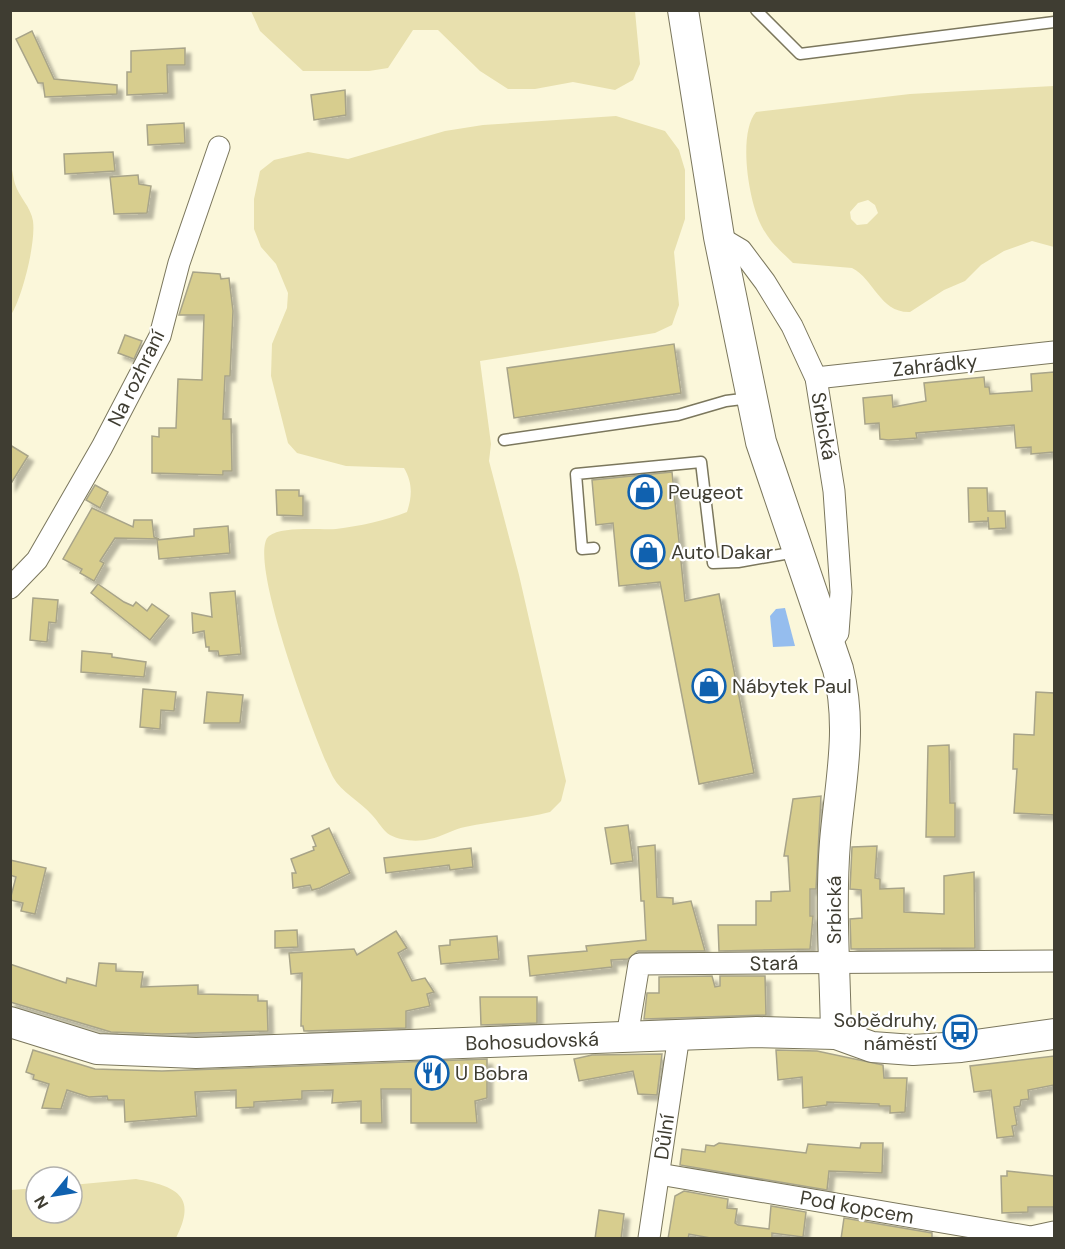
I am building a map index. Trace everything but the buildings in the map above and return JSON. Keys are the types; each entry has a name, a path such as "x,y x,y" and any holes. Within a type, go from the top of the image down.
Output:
{"street":[{"name":"Srbická","path":"683,10 719,237 751,398 774,488 843,689 846,723 835,842 836,1034"},
{"name":"Na rozhraní","path":"13,581 37,560 102,447 160,336 179,263 219,147"},
{"name":"Srbická","path":"719,237 741,250 765,282 792,326 816,378 834,491 841,592 838,633 829,645"},
{"name":"Zahrádky","path":"816,378 1054,352"},
{"name":"Stará","path":"627,1037 639,964 1054,961"},
{"name":"Bohosudovská","path":"10,1022 97,1049 196,1053 757,1032 836,1034 872,1047 914,1050 961,1047 1054,1035"},
{"name":"Důlní","path":"649,1239 679,1035"},
{"name":"Pod kopcem","path":"659,1174 1031,1238 1054,1232"}],"lane":[{"path":"756,10 800,54 1054,22"},
{"path":"504,440 678,415 726,401 751,398"},
{"path":"594,548 582,549 576,474 700,462 713,563 738,562 796,552"}],"shaded area":[{"path":"251,11 635,11 640,64 633,80 615,90 573,82 535,89 508,89 480,71 438,30 413,30 388,68 369,71 303,71 260,31"},
{"path":"1054,86 1054,247 1032,241 1004,251 981,265 965,281 944,290 910,312 891,307 860,273 852,268 793,263 774,244 759,221 750,190 746,154 750,123 756,112 910,94","holes":["868,200 875,205 878,213 867,224 857,225 851,219 850,212 858,203"]},
{"path":"616,116 665,131 679,150 685,170 685,219 674,252 679,305 672,325 655,333 480,361 491,444 489,461 519,575 566,781 561,801 550,812 456,829 425,840 399,839 385,831 333,777 313,730 286,653 267,578 264,551 269,536 275,533 345,528 381,521 407,512 411,495 410,485 404,468 346,466 297,453 288,443 271,376 272,344 287,308 288,293 276,264 261,247 254,229 254,199 260,171 274,160 308,152 348,159 445,131 483,125"},
{"path":"11,166 14,182 32,216 33,231 27,270 20,296 11,315"},
{"path":"136,1179 162,1185 172,1190 184,1203 185,1212 176,1238 11,1238 11,1190 24,1189 24,1225 84,1225 84,1184"}],"water":[{"path":"785,608 795,646 773,647 770,616 776,609"}],"place":[{"name":"Peugeot","path":"645,492"},
{"name":"Auto Dakar","path":"648,552"},
{"name":"Nábytek Paul","path":"709,686"},
{"name":"Sobědruhy, náměstí","path":"960,1032"},
{"name":"U Bobra","path":"432,1073"}]}
